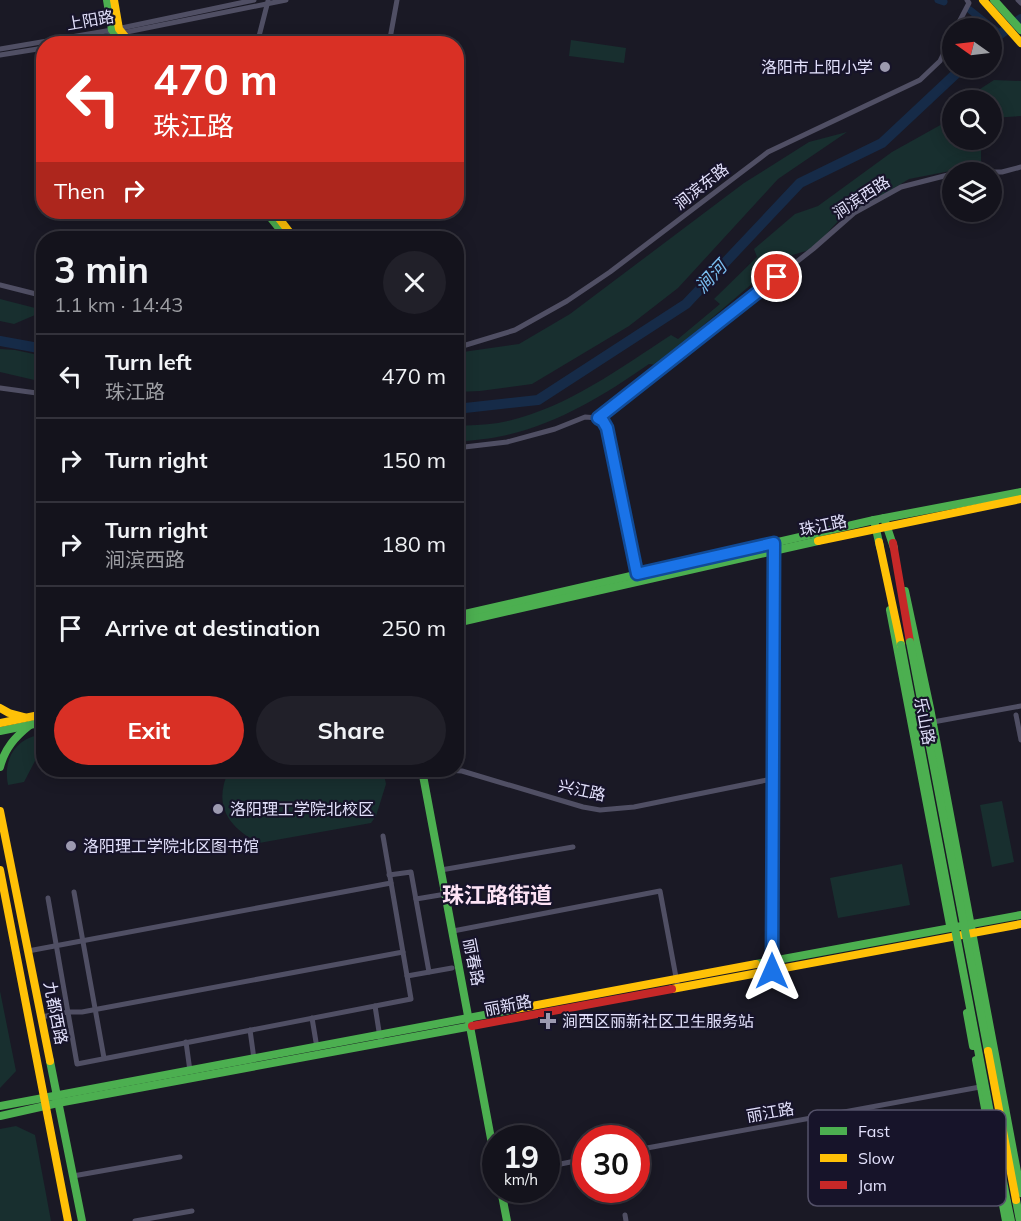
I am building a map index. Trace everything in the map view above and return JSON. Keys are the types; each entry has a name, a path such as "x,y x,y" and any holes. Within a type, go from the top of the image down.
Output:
{"main road":[{"path":"107,0 119,36"},
{"path":"114,0 117,32 122,36"},
{"path":"983,0 1021,43"},
{"path":"994,0 1021,30"},
{"path":"272,219 281,231"},
{"path":"279,219 289,231"},
{"name":"珠江路","path":"464,621 774,547 1021,492"},
{"name":"珠江路","path":"885,522 1021,499"},
{"name":"乐山路","path":"885,522 893,543 917,639 933,722 984,1110"},
{"name":"乐山路","path":"875,524 897,656 1002,1110"},
{"path":"879,542 905,644 997,1110"},
{"path":"893,543 905,644 991,1110"},
{"name":"珠江路","path":"464,613 637,574 774,547"},
{"path":"0,708 28,721"},
{"path":"0,731 36,718"},
{"path":"0,767 4,750 28,721"},
{"path":"0,723 36,722"},
{"name":"丽春路","path":"423,777 489,1125"},
{"name":"九都西路","path":"0,812 82,1221"},
{"name":"九都西路","path":"0,870 68,1221"},
{"name":"丽新路","path":"962,932 1021,915"},
{"name":"丽新路","path":"0,1106 57,1099 772,966 962,932 1021,924"},
{"name":"乐山路","path":"962,932 993,1110"},
{"name":"乐山路","path":"962,932 997,1110"},
{"name":"丽新路","path":"0,1116 45,1101"},
{"name":"乐山路","path":"1006,1127 1021,1193"},
{"path":"1006,1155 1019,1221"},
{"name":"乐山路","path":"1006,1155 1019,1221"},
{"name":"乐山路","path":"1006,1186 1012,1221"},
{"path":"1006,1189 1012,1221"},
{"path":"504,1203 507,1221"},
{"name":"乐山路","path":"1003,1206 1006,1221"}],"street":[{"name":"上阳路","path":"100,36 254,0"},
{"name":"上阳路","path":"89,36 286,0"},
{"path":"390,36 397,0"},
{"path":"961,18 969,3 967,0"},
{"path":"259,36 268,2"},
{"name":"上阳路","path":"0,49 36,44"},
{"path":"0,55 36,49"},
{"name":"涧滨东路","path":"464,346 515,330 567,301 610,272 768,152 920,80 942,58"},
{"name":"涧滨西路","path":"1002,172 1021,167"},
{"name":"涧滨西路","path":"464,447 507,442 555,429 585,417 598,418 813,249 854,213 901,187 942,176"},
{"path":"0,285 36,294"},
{"path":"0,388 36,393"},
{"path":"598,418 607,428 637,574"},
{"path":"772,966 774,547"},
{"path":"933,722 1021,706"},
{"path":"1016,716 1021,741"},
{"name":"兴江路","path":"464,772 600,810 633,807 772,779"},
{"path":"48,898 77,1064 411,999 383,836"},
{"path":"441,870 573,847"},
{"path":"389,875 411,872 429,972"},
{"path":"28,951 391,883"},
{"path":"453,931 660,891 678,984"},
{"path":"74,892 104,1058"},
{"path":"416,899 446,894"},
{"path":"42,1017 403,952"},
{"path":"407,976 452,968"},
{"path":"375,1006 380,1039"},
{"path":"312,1018 317,1051"},
{"path":"250,1030 254,1062"},
{"path":"186,1042 191,1074"},
{"name":"丽江路","path":"854,1110 980,1087"},
{"name":"丽江路","path":"650,1147 808,1118"},
{"path":"73,1176 180,1157"},
{"path":"135,1221 192,1211"}],"green space":[{"path":"571,40 626,48 624,63 569,56"},
{"path":"994,80 1021,81 1021,116 1002,117 1002,90 978,90"},
{"path":"942,124 942,150 981,150 981,162 942,162 942,173 909,179 854,213 841,209 839,220 813,249 782,258 657,365 649,364 581,406 545,423 495,438 464,441 464,425 498,423 545,409 589,388 671,335 678,339 720,304 714,299 757,257 754,249 795,214 818,206 892,152"},
{"path":"847,132 778,179 678,288 629,326 532,384 464,392 464,352 519,344 570,314 744,183 809,142"},
{"path":"0,299 36,308 36,315 14,324 0,321"},
{"path":"0,349 36,354 36,380 0,372"},
{"path":"36,736 36,759 24,782 8,785 7,768 12,753 22,742"},
{"path":"226,777 384,777 386,784 376,816 371,823 259,843 248,837 231,822 223,804"},
{"path":"1002,801 1014,862 992,867 980,805"},
{"path":"902,864 910,905 838,918 830,878"},
{"path":"0,991 16,1071 0,1088"},
{"path":"16,1126 35,1135 51,1221 0,1221 0,1129"}],"waterway":[{"path":"938,0 944,2"},
{"path":"970,10 980,18"},
{"name":"涧河","path":"1002,33 1021,19"},
{"name":"涧河","path":"464,408 538,400 686,304 800,183 882,143 951,78"},
{"name":"涧河","path":"0,341 36,348"}],"traffic: fast":[{"path":"107,0 112,30 117,36"},
{"path":"994,0 1021,30"},
{"path":"272,219 281,231"},
{"path":"464,614 874,520 1021,492"},
{"path":"884,518 894,548"},
{"path":"874,520 880,547"},
{"path":"464,621 818,541"},
{"path":"905,591 930,708 1005,1110"},
{"path":"890,610 950,925"},
{"path":"910,642 988,1051"},
{"path":"901,645 989,1110"},
{"path":"0,731 36,724"},
{"path":"0,767 11,743 30,725"},
{"path":"423,777 488,1125"},
{"path":"756,964 1021,915"},
{"path":"0,1106 516,1009"},
{"path":"967,1013 973,1046"},
{"path":"0,1116 58,1103 472,1026"},
{"path":"976,1060 985,1110"},
{"path":"50,1061 82,1221"},
{"path":"1006,1113 1021,1193"},
{"path":"1006,1197 1007,1202"},
{"path":"1016,1200 1020,1221"},
{"path":"1007,1202 1011,1221"},
{"path":"504,1203 507,1221"},
{"path":"1003,1206 1006,1221"}],"traffic: slow":[{"path":"114,0 119,29 125,36"},
{"path":"983,0 1021,43"},
{"path":"279,219 289,231"},
{"path":"818,541 1021,499"},
{"path":"879,542 901,645"},
{"path":"0,708 24,717"},
{"path":"0,723 36,716"},
{"path":"0,811 50,1061"},
{"path":"0,870 68,1221"},
{"path":"672,989 1021,924"},
{"path":"516,1009 756,964"},
{"path":"988,1051 999,1110"},
{"path":"1006,1147 1016,1200"}],"traffic: jam":[{"path":"893,543 910,642"},
{"path":"472,1026 672,989"}],"place":[{"name":"洛阳市上阳小学","path":"885,67"},
{"name":"洛阳理工学院北校区","path":"218,809"},
{"name":"洛阳理工学院北区图书馆","path":"71,846"},
{"name":"涧西区丽新社区卫生服务站","path":"548,1021"}],"district":[{"name":"珠江路街道","path":"497,895"}],"route":[{"path":"772,971 774,543 637,574 607,428 598,418 777,277"}]}
